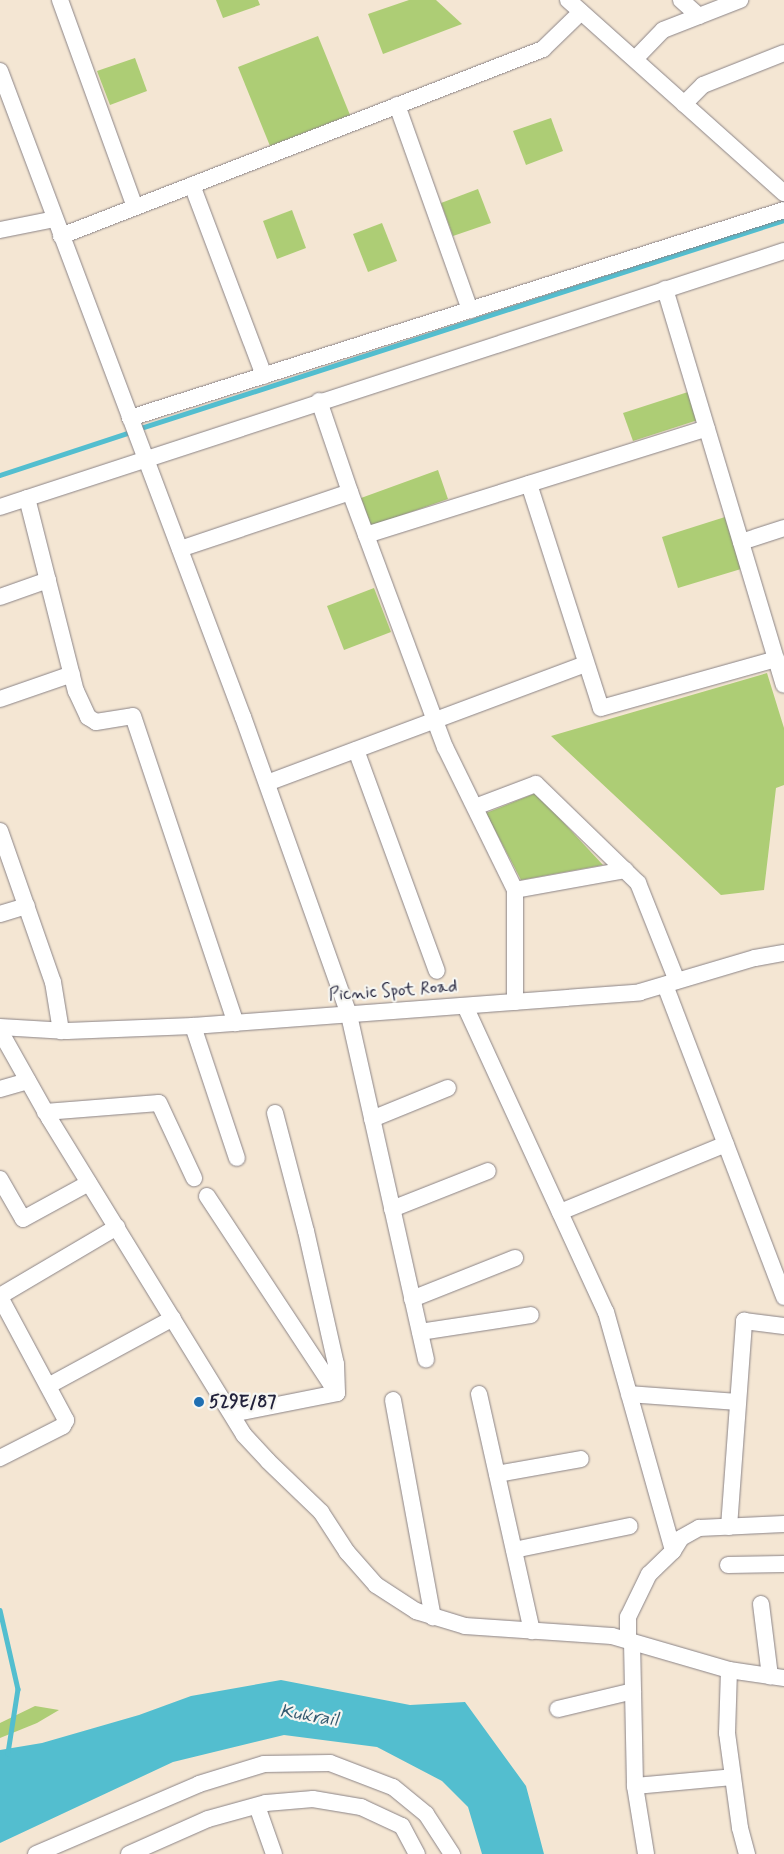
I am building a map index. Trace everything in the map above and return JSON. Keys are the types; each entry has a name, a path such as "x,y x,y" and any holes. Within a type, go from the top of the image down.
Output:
{"street":[{"path":"60,0 135,207"},
{"path":"568,0 784,193"},
{"path":"682,0 699,16"},
{"path":"635,59 663,30 740,0"},
{"path":"61,236 543,49 581,12"},
{"path":"684,104 703,85 784,53"},
{"path":"0,71 6,104 55,219 134,427 267,783 349,1015 426,1360"},
{"path":"397,105 470,310"},
{"path":"192,185 264,376"},
{"path":"134,427 264,376 784,210"},
{"path":"0,230 55,219"},
{"path":"0,507 145,458 784,251"},
{"path":"665,289 784,685"},
{"path":"320,401 350,492 445,747 515,890 515,1002"},
{"path":"366,535 707,428"},
{"path":"529,484 601,708 776,659"},
{"path":"180,550 350,492"},
{"path":"27,498 76,691 88,717 96,722 133,716 236,1023"},
{"path":"741,542 784,528"},
{"path":"0,597 48,580"},
{"path":"267,783 586,664"},
{"path":"0,699 72,674"},
{"path":"356,750 437,971"},
{"path":"475,807 536,784 638,883 726,1144 784,1297"},
{"path":"0,834 54,982 61,1031"},
{"path":"515,890 625,870"},
{"path":"0,914 27,906"},
{"name":"Picnic Spot Road","path":"0,1027 61,1031 193,1026 640,992 755,958 784,953"},
{"path":"465,1006 606,1312 674,1551"},
{"path":"193,1026 237,1158"},
{"path":"0,1031 46,1112 173,1318 190,1350 204,1368 244,1434 268,1461 321,1512 347,1552 376,1585 416,1611 465,1626 612,1636 730,1670 777,1677 762,1604"},
{"path":"0,1089 28,1081"},
{"path":"372,1119 448,1088"},
{"path":"46,1112 158,1102 194,1178"},
{"path":"274,1113 306,1231 334,1354 337,1393"},
{"path":"560,1212 726,1144"},
{"path":"392,1208 488,1171"},
{"path":"0,1179 23,1219 89,1183"},
{"path":"208,1196 337,1393"},
{"path":"0,1458 65,1423 66,1420 0,1297 116,1227"},
{"path":"412,1299 515,1258"},
{"path":"420,1332 531,1315"},
{"path":"48,1386 173,1318"},
{"path":"729,1527 744,1321 784,1326"},
{"path":"232,1414 337,1393"},
{"path":"479,1394 532,1631"},
{"path":"629,1394 737,1402"},
{"path":"393,1400 433,1616"},
{"path":"497,1474 581,1459"},
{"path":"646,1854 635,1786 633,1691 628,1618 650,1574 674,1551 681,1538 699,1528 784,1524"},
{"path":"514,1550 630,1526"},
{"path":"728,1565 784,1564"},
{"path":"730,1670 727,1733 740,1828 747,1854"},
{"path":"558,1709 633,1691"},
{"path":"38,1854 199,1784 264,1764 330,1763 393,1787 426,1814 452,1854"},
{"path":"635,1786 733,1778"},
{"path":"129,1854 208,1819 257,1806 313,1799 361,1807 402,1826 417,1854"},
{"path":"257,1806 274,1854"}],"green space":[{"path":"216,0 258,0 260,5 223,18"},
{"path":"409,0 436,0 462,24 383,54 368,14"},
{"path":"318,36 350,115 270,146 238,67"},
{"path":"135,58 147,91 110,105 97,71"},
{"path":"551,118 563,151 526,165 513,131"},
{"path":"478,189 491,223 453,236 441,203"},
{"path":"292,210 306,248 277,259 263,221"},
{"path":"382,223 397,261 368,272 353,234"},
{"path":"688,392 698,420 633,441 623,413"},
{"path":"438,470 448,499 371,526 361,498"},
{"path":"725,517 741,569 678,588 662,537"},
{"path":"374,588 391,632 344,650 327,606"},
{"path":"767,673 784,728 784,785 776,788 764,890 721,895 551,736"},
{"path":"536,793 603,865 521,880 486,813"},
{"path":"35,1706 59,1710 37,1723 0,1738 0,1723"}],"water":[{"name":"Kukrail","path":"281,1680 410,1705 465,1702 526,1786 544,1854 482,1854 468,1807 442,1781 377,1747 284,1735 173,1762 0,1843 0,1750 42,1743 139,1715 191,1696"}],"waterway":[{"path":"138,429 784,220"},
{"path":"0,475 131,432"},
{"path":"0,1610 18,1689 8,1753"}],"place":[{"name":"529E/87","path":"199,1402"}]}
